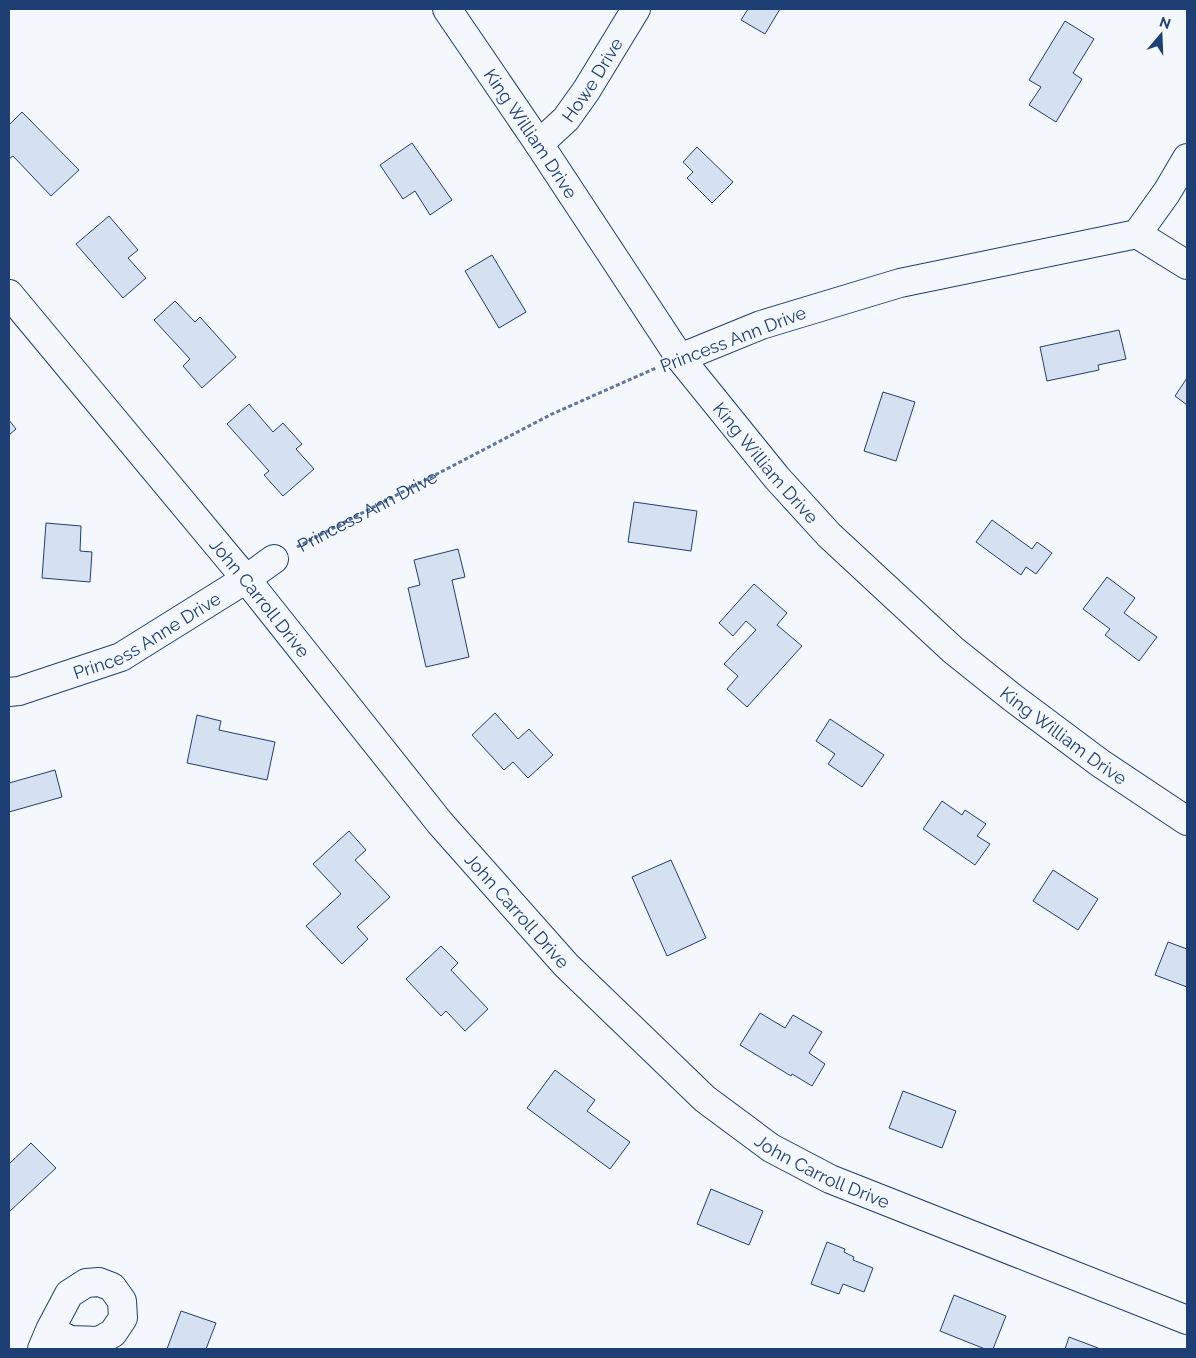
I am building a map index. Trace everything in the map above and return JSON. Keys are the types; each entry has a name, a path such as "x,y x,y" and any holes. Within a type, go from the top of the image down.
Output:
{"street":[{"name":"King William Drive","path":"447,9 540,144 680,358 777,478 829,535 953,650 1012,698 1100,762 1187,821"},
{"name":"Howe Drive","path":"540,144 566,119 586,91 636,9"},
{"path":"1187,158 1167,192 1137,234 1187,265"},
{"name":"Princess Ann Drive","path":"680,358 761,325 900,283 1137,234"},
{"name":"John Carroll Drive","path":"9,294 246,579 446,830 566,965 705,1099 771,1148 830,1179 1187,1320"},
{"name":"Princess Anne Drive","path":"9,692 19,691 121,657 246,579 274,559"}],"path":[{"name":"Princess Ann Drive","path":"274,559 552,414 680,358"}],"building":[{"path":"748,9 780,9 765,34 741,20"},
{"path":"1065,21 1094,39 1073,73 1082,79 1056,122 1029,105 1041,87 1029,80"},
{"path":"22,112 79,170 51,196 13,156 9,159 9,125"},
{"path":"412,143 452,200 430,215 415,191 403,199 380,165"},
{"path":"697,147 733,182 712,203 687,178 693,172 683,162"},
{"path":"109,216 138,250 128,258 146,278 123,298 76,244"},
{"path":"492,255 526,312 499,328 465,271"},
{"path":"175,301 195,322 200,317 236,357 202,388 183,366 190,359 154,320"},
{"path":"1119,330 1126,359 1098,365 1099,370 1047,381 1040,347"},
{"path":"1187,378 1187,405 1175,396"},
{"path":"883,392 915,402 896,461 864,451"},
{"path":"249,404 273,432 283,423 302,444 296,449 314,469 283,496 264,475 269,471 227,424"},
{"path":"9,420 16,429 9,435"},
{"path":"634,502 697,511 691,551 628,542"},
{"path":"992,520 1032,549 1037,542 1052,553 1036,574 1026,567 1021,575 976,542"},
{"path":"46,523 81,526 80,551 92,552 90,582 42,578"},
{"path":"458,549 465,577 452,580 469,657 426,667 408,588 420,585 414,560"},
{"path":"1107,577 1135,598 1124,613 1157,637 1139,661 1105,635 1110,629 1083,609"},
{"path":"754,584 787,613 777,625 802,646 747,707 727,689 738,676 724,664 756,630 746,621 733,636 719,623"},
{"path":"495,713 518,739 529,729 553,755 528,778 513,762 504,770 472,735"},
{"path":"197,715 221,721 219,730 275,742 267,780 187,763"},
{"path":"830,719 884,755 862,787 828,764 835,754 816,741"},
{"path":"55,770 62,797 9,812 9,783"},
{"path":"942,801 962,815 965,810 986,824 977,836 990,844 975,865 923,829"},
{"path":"349,831 366,850 355,860 390,897 357,927 368,939 342,964 306,926 341,894 313,864"},
{"path":"671,860 706,938 667,956 632,877"},
{"path":"1053,870 1098,899 1078,930 1033,901"},
{"path":"1168,942 1187,949 1187,987 1155,975"},
{"path":"441,946 458,963 451,970 488,1009 465,1031 446,1011 441,1016 406,979"},
{"path":"760,1013 785,1028 793,1015 822,1032 809,1053 825,1064 812,1086 792,1074 791,1076 740,1045"},
{"path":"555,1070 595,1100 587,1111 630,1142 610,1169 527,1108"},
{"path":"903,1091 956,1111 942,1148 889,1128"},
{"path":"31,1143 56,1168 9,1212 9,1164"},
{"path":"711,1189 763,1211 749,1245 697,1224"},
{"path":"827,1242 845,1249 844,1252 854,1257 853,1260 873,1268 864,1292 843,1284 839,1294 811,1284"},
{"path":"954,1295 1006,1316 993,1349 985,1349 940,1331"},
{"path":"181,1311 216,1323 206,1349 167,1349"},
{"path":"1069,1337 1098,1348 1065,1349"}]}
